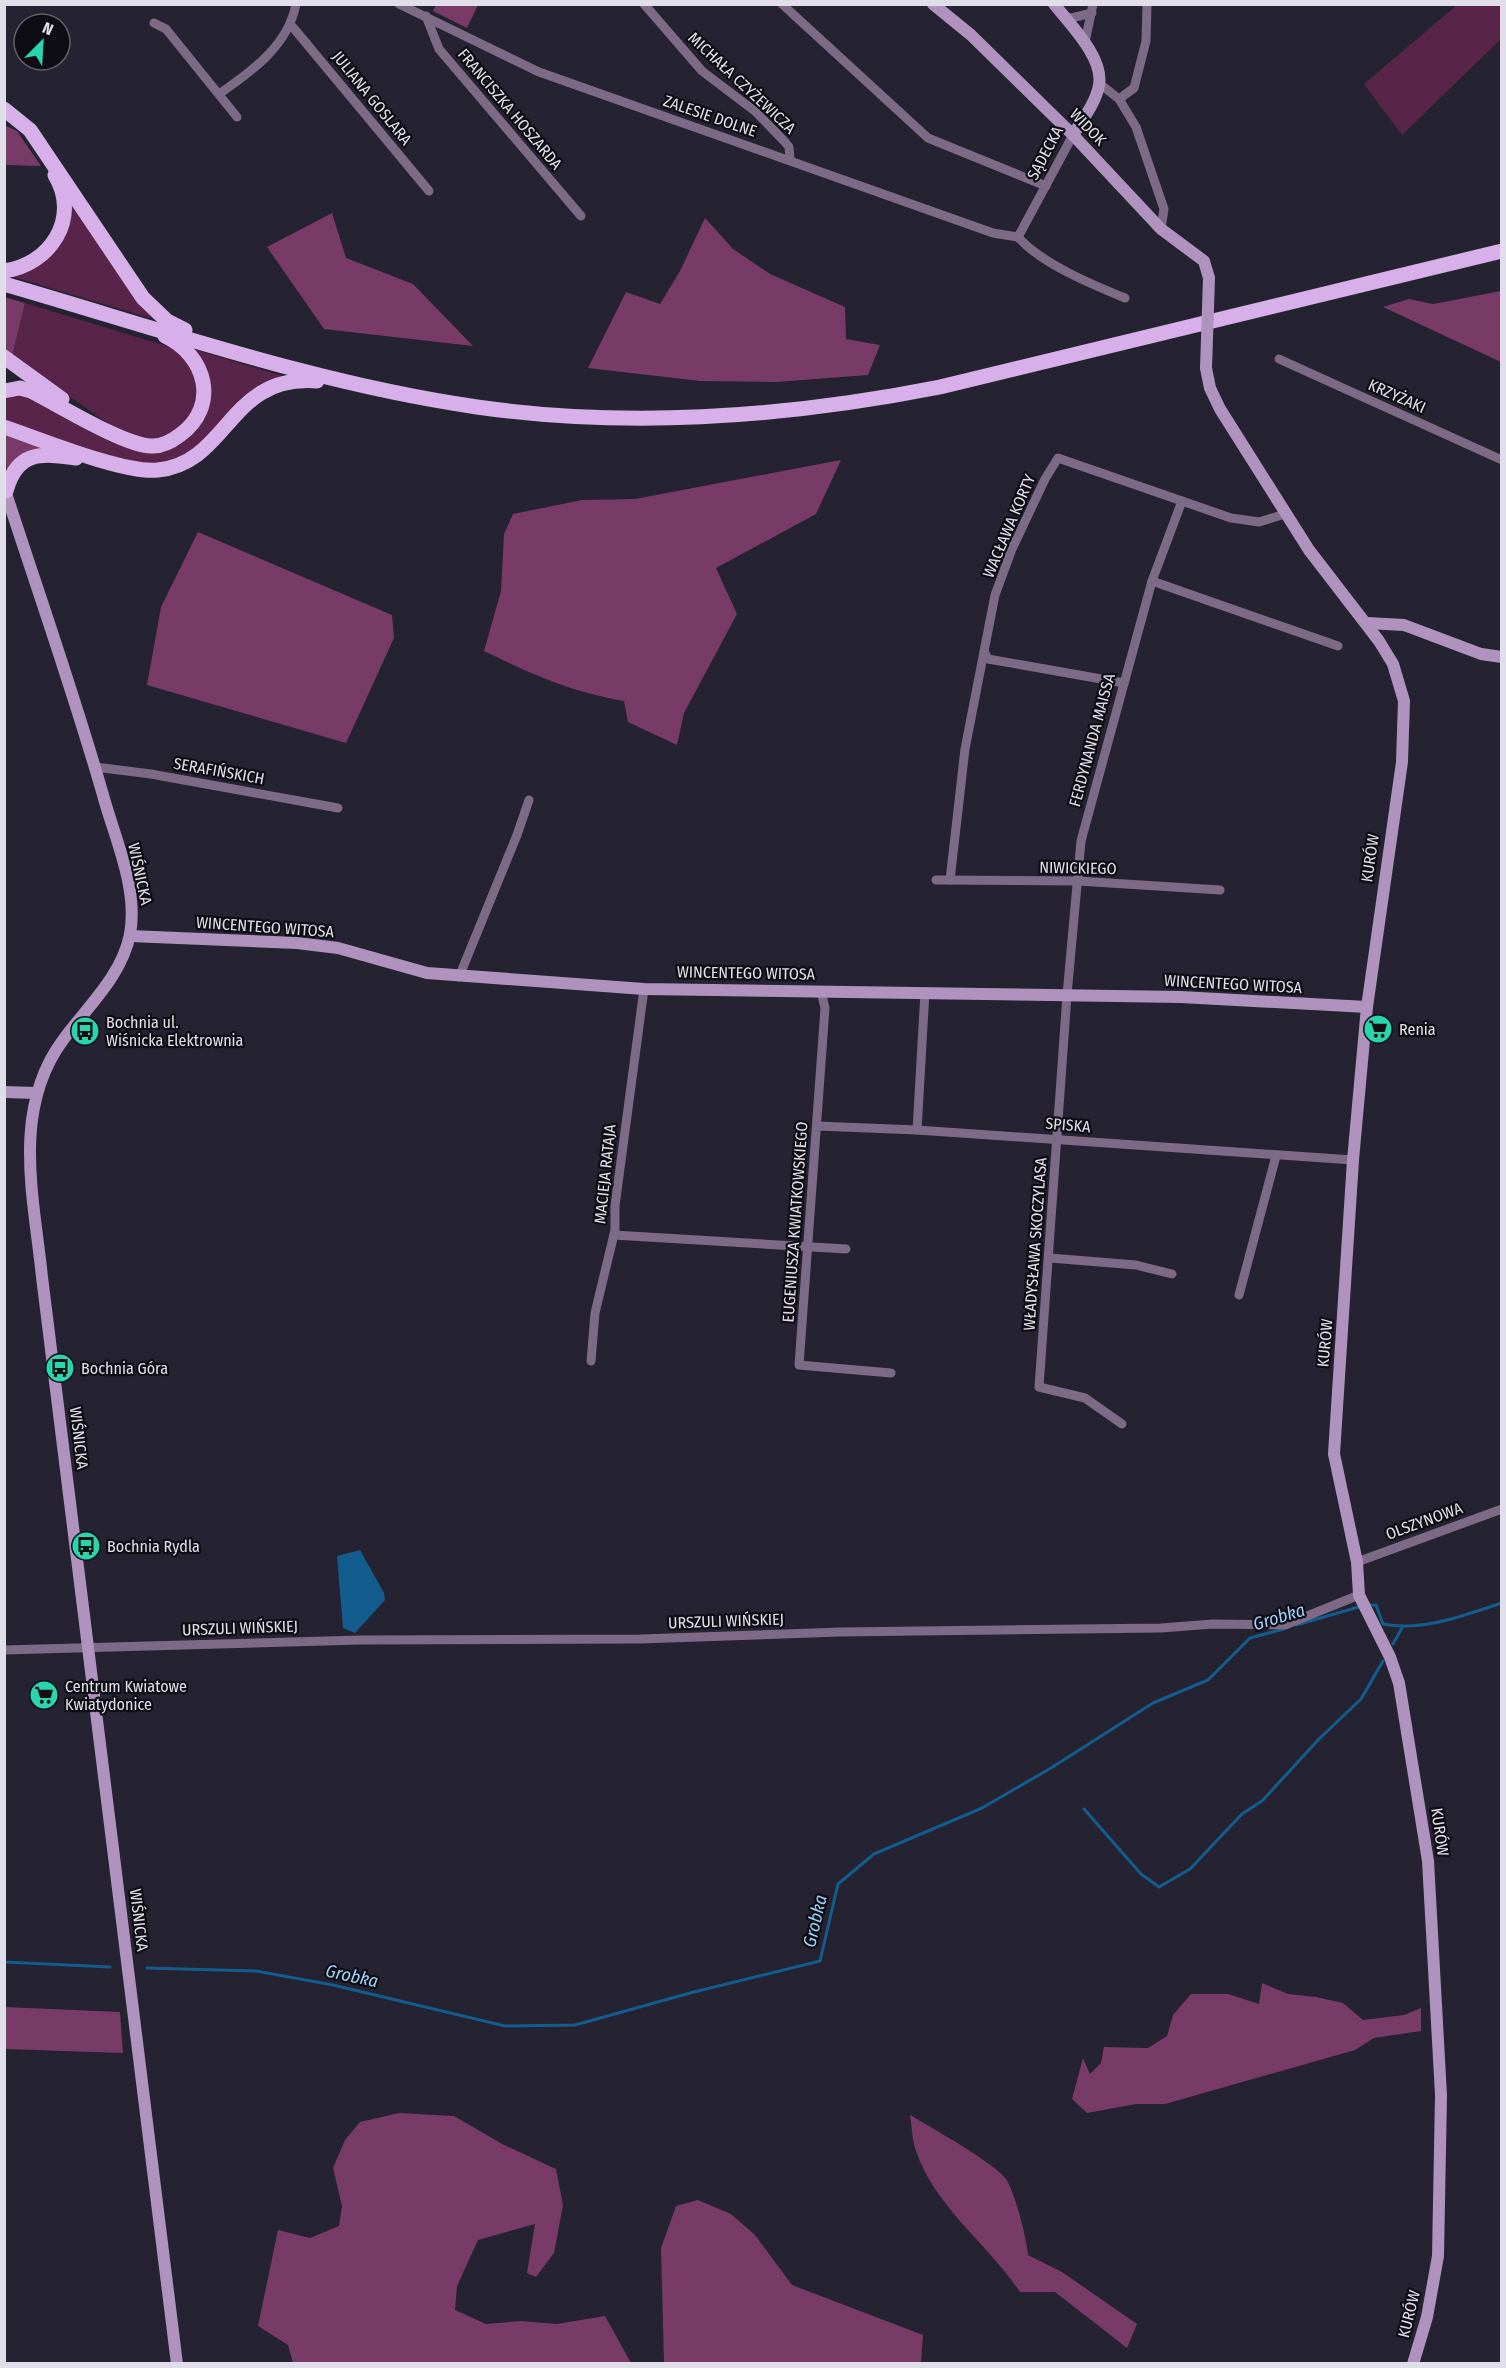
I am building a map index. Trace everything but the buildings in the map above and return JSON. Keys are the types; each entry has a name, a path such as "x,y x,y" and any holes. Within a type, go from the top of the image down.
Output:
{"main road":[{"path":"4,109 30,130 154,310 167,321 216,346"},
{"path":"4,118 26,134 57,178 64,202 60,232 44,256 29,265 4,271"},
{"path":"4,284 350,383 478,407 585,417 670,419 853,404 940,387 1502,251"},
{"path":"4,391 20,388 31,391 130,443 154,447 165,444 183,433 202,408 204,379 194,358 169,338 129,320"},
{"path":"4,357 96,424"},
{"path":"4,428 109,462 143,470 170,468 195,458 244,405 272,386 294,381 350,383"},
{"path":"5,489 15,469 22,462 40,455 109,462"}],"street":[{"path":"219,94 265,58 285,36 297,4"},
{"name":"ZALESIE DOLNE","path":"399,4 539,72 790,159 993,233 1018,237"},
{"name":"MICHAŁA CZYŻEWICZA","path":"644,4 702,70 756,112 785,142 789,147 790,159"},
{"path":"782,4 928,138 1046,186"},
{"name":"WIDOK","path":"933,4 971,36 1073,135 1161,229 1204,261 1209,278"},
{"path":"1054,4 1085,42 1096,64 1100,84 1119,99 1136,127 1161,194 1164,209 1161,229"},
{"path":"1119,99 1134,88 1146,41 1148,4"},
{"path":"1067,19 1093,9"},
{"path":"1085,42 1093,9"},
{"name":"FRANCISZKA HOSZARDA","path":"426,16 439,49 581,216"},
{"path":"154,23 166,29 237,117"},
{"name":"JULIANA GOSLARA","path":"291,25 429,191"},
{"name":"SĄDECKA","path":"1018,237 1100,84"},
{"path":"1018,237 1027,248 1094,285 1125,298"},
{"name":"KURÓW","path":"1209,278 1206,368 1210,388 1220,409 1309,550 1379,641 1400,681 1406,723 1366,1007 1353,1160 1334,1454 1357,1562 1361,1601 1390,1657 1399,1683 1421,1809 1431,1899 1441,2095 1440,2226 1436,2272 1413,2364"},
{"name":"KRZYŻAKI","path":"1279,359 1502,460"},
{"name":"WACŁAWA KORTY","path":"950,880 965,749 995,595 1012,549 1045,479 1058,458 1247,522 1259,522 1285,514"},
{"name":"WIŚNICKA","path":"5,489 95,768 132,902 130,936 123,957 107,985 62,1041 37,1093 28,1139 177,2364"},
{"name":"FERDYNANDA MAISSA","path":"1067,995 1081,841 1152,582 1182,501"},
{"path":"1152,582 1338,646"},
{"path":"1366,623 1404,625 1481,654 1502,657"},
{"path":"1379,641 1389,626"},
{"path":"984,653 988,659 1124,682"},
{"name":"SERAFIŃSKICH","path":"95,768 151,774 338,808"},
{"path":"459,976 517,835 528,800"},
{"name":"NIWICKIEGO","path":"936,880 1078,881 1220,890"},
{"name":"WINCENTEGO WITOSA","path":"130,936 158,939 235,939 338,948 427,973 644,988 1181,997 1366,1007"},
{"name":"MACIEJA RATAJA","path":"591,1361 595,1313 614,1235 615,1206 644,988"},
{"name":"EUGENIUSZA KWIATKOWSKIEGO","path":"821,991 825,1008 799,1365 891,1373"},
{"path":"917,1130 925,992"},
{"name":"WŁADYSŁAWA SKOCZYLASA","path":"1067,995 1039,1387 1092,1401 1122,1424"},
{"path":"9,1091 37,1093"},
{"name":"SPISKA","path":"817,1126 917,1130 1353,1160"},
{"path":"1239,1295 1275,1156"},
{"path":"614,1235 846,1249"},
{"path":"1050,1257 1136,1265 1172,1274"},
{"name":"OLSZYNOWA","path":"1357,1562 1502,1509"},
{"name":"URSZULI WIŃSKIEJ","path":"4,1650 361,1640 640,1639 840,1632 1161,1629 1213,1624 1261,1626 1284,1625 1361,1601"}],"shaded area":[{"path":"436,4 478,5 467,28 433,11"},
{"path":"1457,5 1501,5 1501,39 1402,135 1364,84"},
{"path":"4,125 17,131 41,166 5,165"},
{"path":"72,203 151,315 150,318 14,277 14,275 39,265 47,258 59,239"},
{"path":"332,213 346,258 413,284 473,346 324,329 267,247"},
{"path":"705,218 733,249 770,274 845,307 846,339 880,345 868,375 776,382 700,381 588,368 626,292 660,304 680,271"},
{"path":"1501,291 1501,362 1383,307 1409,299 1433,304"},
{"path":"4,297 25,303 12,356 5,350"},
{"path":"25,303 176,349 191,367 197,384 189,423 154,443 113,427 12,356"},
{"path":"196,350 286,377 209,439 168,463 151,464 110,457 5,423 4,399 23,395 103,438 125,447 146,451 166,450 193,435 207,413 207,394 197,365"},
{"path":"4,432 51,450 7,475"},
{"path":"841,460 816,514 716,568 737,614 684,713 677,745 628,722 624,701 552,681 484,651 501,591 504,534 513,514 582,500 635,499"},
{"path":"198,532 392,615 394,638 346,743 147,685 161,607"},
{"path":"1262,1983 1288,1994 1343,2003 1363,2020 1404,2015 1421,2008 1421,2031 1374,2038 1355,2050 1165,2104 1136,2104 1087,2113 1072,2099 1083,2058 1090,2074 1101,2063 1104,2047 1148,2048 1167,2036 1173,2015 1191,1994 1228,1994 1259,2004"},
{"path":"5,2007 120,2012 123,2053 5,2049"},
{"path":"399,2113 454,2116 504,2145 556,2169 563,2205 554,2253 536,2277 527,2273 535,2224 478,2240 457,2286 455,2310 486,2324 521,2321 557,2324 605,2316 631,2363 293,2363 288,2345 258,2326 278,2230 310,2238 339,2226 342,2206 333,2168 345,2140 360,2122"},
{"path":"910,2115 1000,2172 1013,2195 1028,2255 1062,2272 1137,2324 1127,2348 1055,2292 1020,2292 936,2190 916,2151"},
{"path":"698,2200 731,2214 755,2235 792,2285 923,2335 921,2363 664,2363 661,2248 676,2206"}],"water":[{"path":"360,1550 384,1593 385,1600 355,1633 343,1628 337,1556"}],"waterway":[{"name":"Grobka","path":"1368,1605 1376,1605 1383,1624 1413,1626 1443,1621 1502,1603"},
{"name":"Grobka","path":"1296,1625 1362,1606"},
{"path":"1393,1644 1402,1628"},
{"name":"Grobka","path":"147,1968 256,1971 333,1985 505,2026 575,2025 690,1993 820,1961 838,1884 874,1854 982,1808 1051,1768 1153,1703 1208,1680 1250,1638 1284,1629"},
{"path":"1084,1809 1141,1874 1159,1887 1190,1869 1242,1814 1262,1801 1319,1739 1361,1699 1383,1661"},
{"name":"Grobka","path":"4,1962 110,1967"}],"place":[{"name":"Renia","path":"1378,1029"},
{"name":"Bochnia ul. Wiśnicka Elektrownia","path":"85,1031"},
{"name":"Bochnia Góra","path":"60,1368"},
{"name":"Bochnia Rydla","path":"86,1546"},
{"name":"Centrum Kwiatowe Kwiatydonice","path":"44,1695"}]}
